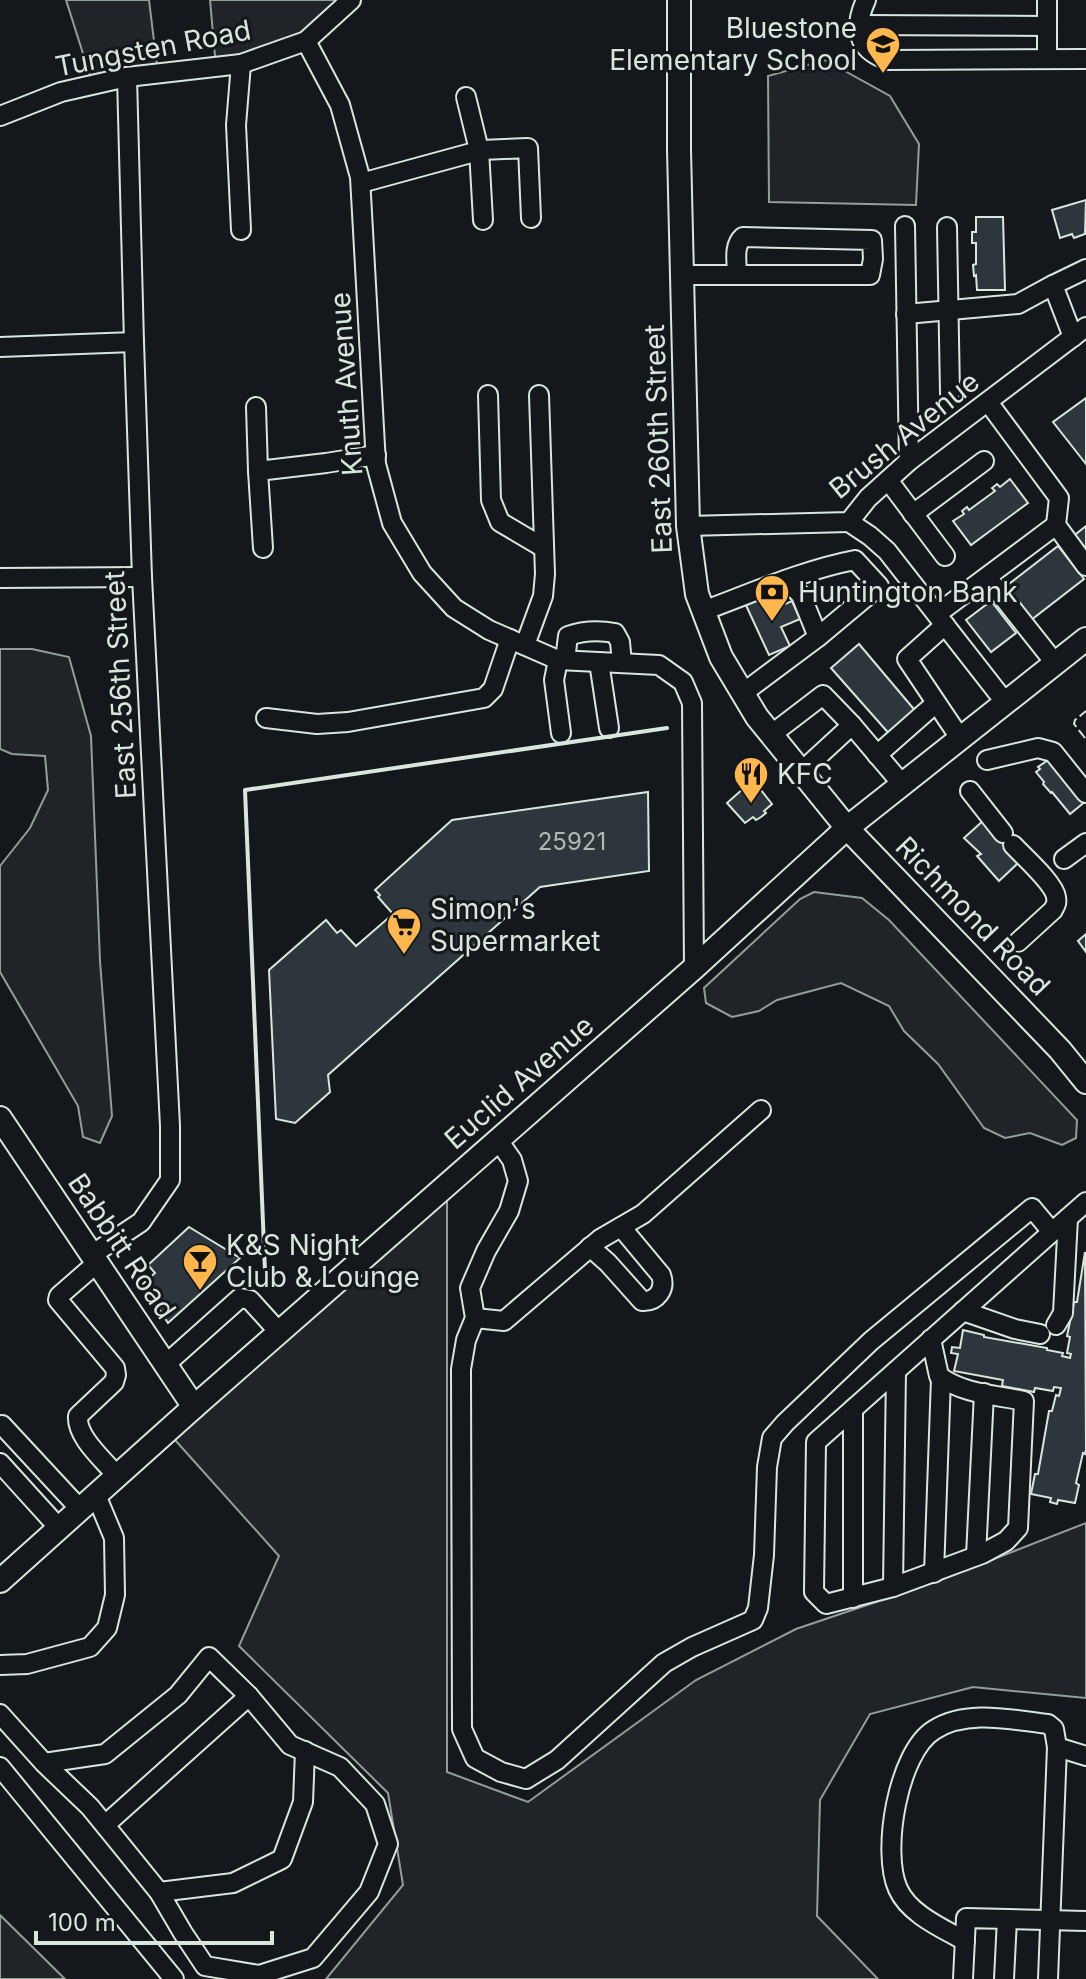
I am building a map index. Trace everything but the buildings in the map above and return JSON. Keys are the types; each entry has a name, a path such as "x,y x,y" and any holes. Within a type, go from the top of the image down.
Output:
{"main road":[{"name":"East 260th Street","path":"679,0 679,150 688,526 697,594 721,657 757,717 847,828"},
{"name":"Euclid Avenue","path":"0,1581 694,968 847,828 1086,639"},
{"name":"Richmond Road","path":"847,828 1060,1050 1086,1082"},
{"name":"Babbitt Road","path":"0,1118 194,1407"}],"street":[{"name":"Tungsten Road","path":"0,116 61,92 127,77 241,64 306,41 351,0"},
{"path":"866,0 859,25 860,39 876,56 888,60 1086,59"},
{"path":"1047,0 1047,59"},
{"path":"859,25 1047,26"},
{"name":"Knuth Avenue","path":"306,41 340,105 361,183 376,464 392,523 422,573 454,608 489,630 562,660 659,665 683,682 692,703 694,968"},
{"path":"241,64 236,125 241,230"},
{"name":"East 256th Street","path":"117,1476 77,1425 78,1416 114,1382 115,1368 58,1300 95,1258 141,1222 170,1180 170,1126 142,577 127,77"},
{"path":"466,97 479,150 483,220"},
{"path":"361,183 479,150 528,148 531,218"},
{"path":"947,227 950,393"},
{"path":"737,275 736,248 743,237 872,240 905,233 909,461"},
{"path":"682,275 870,275 872,240"},
{"path":"906,314 1018,304 1086,269"},
{"path":"1053,285 1079,332"},
{"name":"Brush Avenue","path":"688,526 849,522 868,498 909,461 1079,332"},
{"path":"0,347 134,342"},
{"path":"488,395 491,500 500,522 544,548"},
{"path":"266,718 317,724 348,722 484,698 493,689 543,596 539,395"},
{"path":"988,402 1059,498 1056,525 1086,566"},
{"path":"256,407 263,548"},
{"path":"258,471 376,455"},
{"path":"913,514 984,461"},
{"path":"888,480 945,556"},
{"path":"849,522 887,551 1005,702"},
{"path":"960,738 907,659 941,620 987,577 1056,525"},
{"path":"703,611 786,580 855,560 870,536"},
{"path":"855,560 879,586"},
{"path":"743,693 818,637 901,568"},
{"path":"0,578 142,577"},
{"path":"987,577 1055,663"},
{"path":"786,580 801,595 818,637"},
{"path":"561,733 554,680 568,636 583,632 615,633 620,642 622,663"},
{"path":"599,662 609,728"},
{"path":"772,734 823,695 902,784"},
{"path":"877,755 936,703"},
{"path":"802,771 852,725"},
{"path":"987,760 1038,748 1053,752 1086,793"},
{"path":"970,791 1047,882 1056,897 1053,910 1018,942"},
{"path":"1064,859 1086,843"},
{"path":"475,1318 504,1321 600,1239 643,1214 761,1110"},
{"path":"498,1140 512,1160 518,1181 509,1211 486,1251 470,1288 475,1318 466,1340 461,1369 462,1729 475,1758 501,1772 526,1779 557,1760 664,1663 753,1620 758,1608 764,1555 767,1467 772,1438 785,1423 871,1341 1032,1208 1052,1232"},
{"path":"931,1339 939,1376 949,1384 1024,1401 1018,1528 1006,1541 934,1573 826,1604 814,1592 816,1442 931,1339 1086,1202"},
{"path":"963,1311 1015,1329 1048,1330 1063,1313 1068,1218"},
{"path":"590,1247 642,1301 654,1298 661,1291 661,1275 621,1227"},
{"path":"166,1364 240,1298 250,1300 279,1332"},
{"path":"893,1587 896,1371"},
{"path":"934,1573 941,1378"},
{"path":"976,1556 984,1393"},
{"path":"853,1409 853,1598"},
{"path":"0,1665 27,1664 90,1647 107,1628 115,1595 114,1538 88,1502 2,1425"},
{"path":"0,1463 59,1528"},
{"path":"0,1714 44,1763 105,1825 159,1892 205,1966 259,1975 313,1958 369,1892 388,1844 375,1804 340,1767 290,1745 249,1696 209,1657 178,1695 105,1754 44,1763"},
{"path":"105,1825 249,1696"},
{"path":"965,1941 921,1915 898,1889 893,1861 893,1826 899,1789 911,1756 918,1743 933,1730 948,1723 992,1718 1048,1724 1054,1729 1057,1747 1048,1979"},
{"path":"1057,1747 1086,1756"},
{"path":"159,1892 233,1883 282,1859 303,1802 305,1751"},
{"path":"0,1767 173,1979"},
{"path":"963,1979 966,1918 1086,1921"},
{"path":"1004,1979 1007,1919"}],"shaded area":[{"path":"66,0 149,0 158,74 93,85"},
{"path":"210,0 351,0 306,41 216,67"},
{"path":"825,60 890,96 919,144 916,205 769,202 768,76"},
{"path":"0,649 32,649 69,657 91,736 100,961 112,1116 100,1143 83,1137 78,1106 0,972 0,866 30,828 48,790 45,756 12,754 0,749"},
{"path":"814,892 862,898 889,920 1077,1120 1076,1138 1062,1145 1030,1133 1005,1138 984,1128 938,1064 904,1031 889,1006 841,983 777,1000 759,1011 732,1017 706,1003 704,988 800,899"},
{"path":"447,1185 447,1772 528,1802 696,1680 796,1629 935,1582 1086,1523 1086,1698 973,1687 870,1714 820,1800 817,1916 878,1979 326,1979 403,1885 388,1793 239,1646 279,1556 167,1431"},
{"path":"0,1915 65,1979 0,1979"}],"fence":[{"path":"1085,738 1074,724 1086,711"}],"wall":[{"path":"265,1271 245,790 667,728"}],"place":[{"name":"Bluestone Elementary School","path":"883,75"},
{"name":"Huntington Bank","path":"772,623"},
{"name":"KFC","path":"751,805"},
{"name":"Simon's Supermarket","path":"404,956"},
{"name":"K&S Night Club & Lounge","path":"200,1292"}]}
